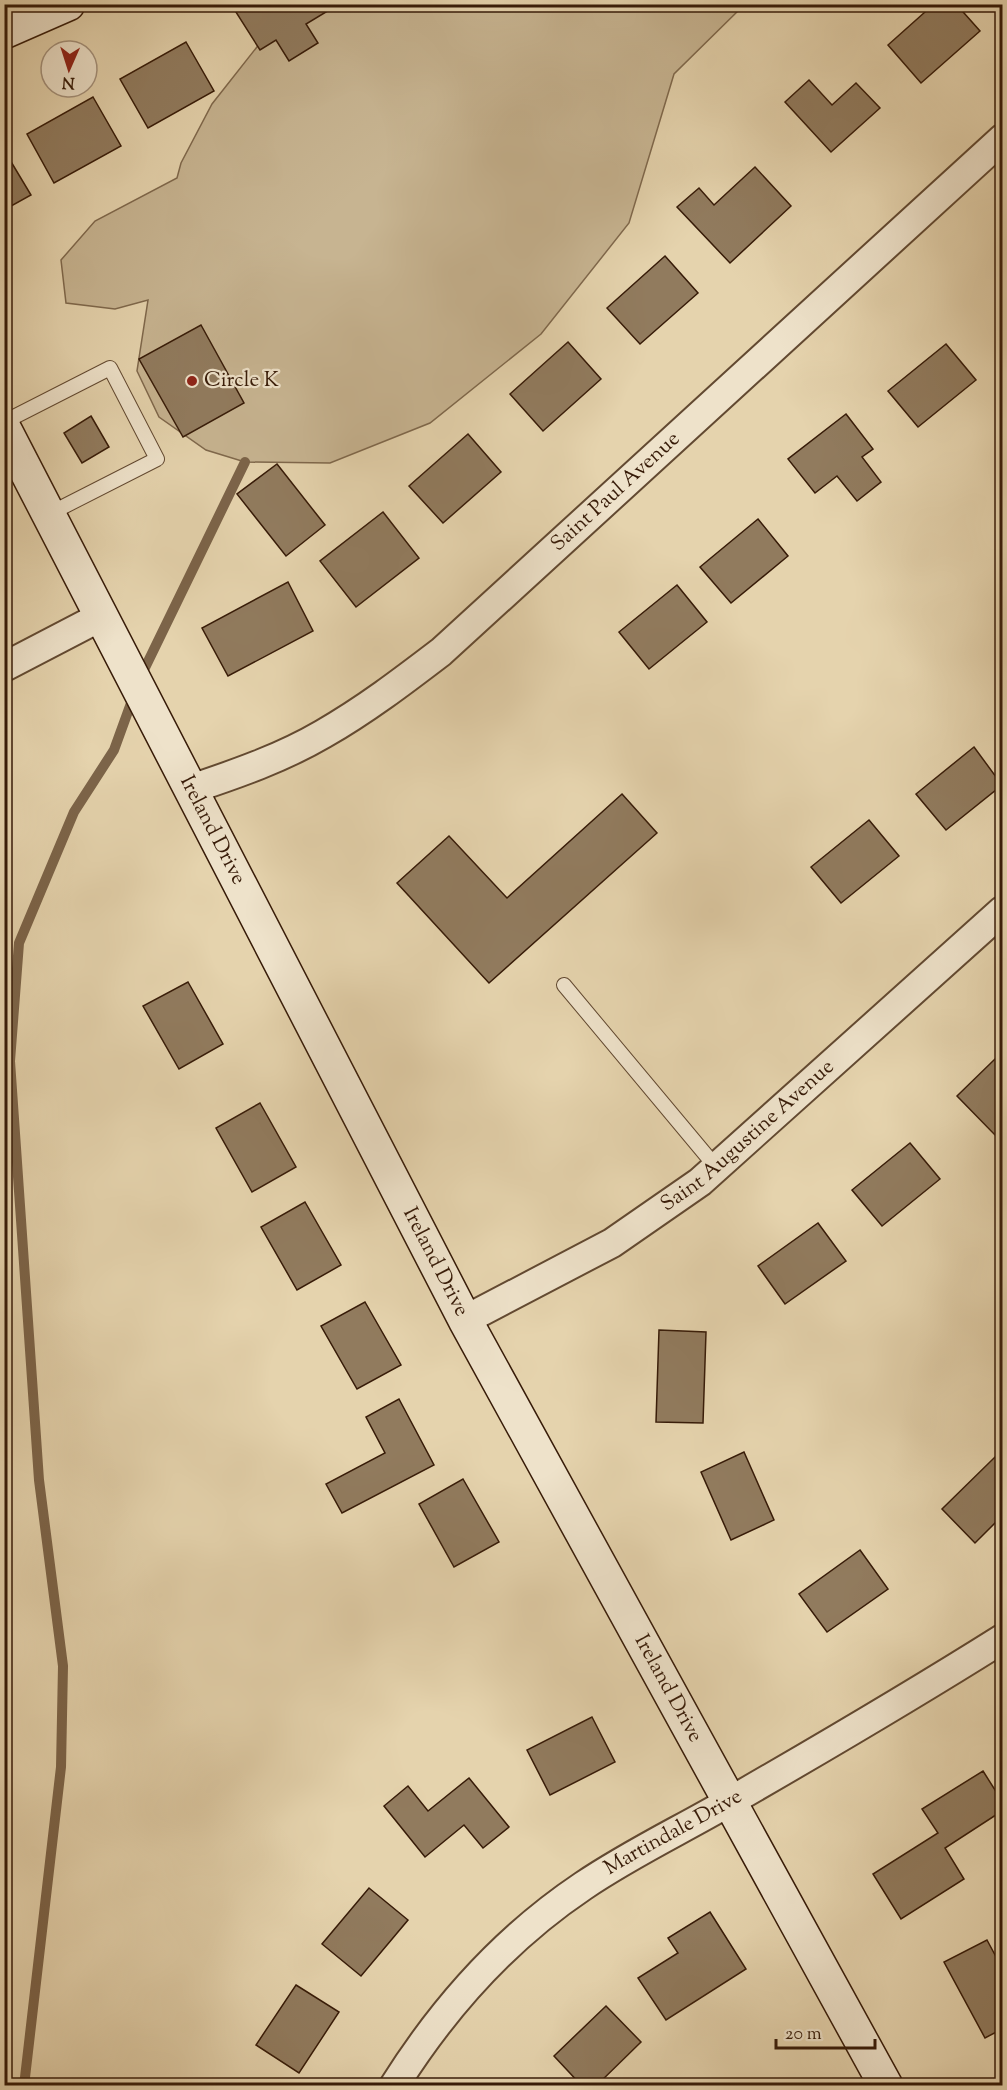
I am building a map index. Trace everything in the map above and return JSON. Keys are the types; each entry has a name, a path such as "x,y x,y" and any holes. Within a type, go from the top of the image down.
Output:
{"main road":[{"path":"4,32 68,4"},
{"name":"Ireland Drive","path":"4,428 465,1320 728,1803 886,2085"}],"street":[{"name":"Saint Paul Avenue","path":"191,789 254,767 323,734 387,694 441,652 1002,139"},
{"path":"4,667 102,616"},
{"name":"Saint Augustine Avenue","path":"465,1320 612,1243 651,1219 716,1167 1002,911"},
{"name":"Martindale Drive","path":"394,2085 411,2057 463,1991 522,1932 582,1886 634,1854 728,1803 855,1726 915,1694 1002,1639"}],"lane":[{"path":"4,422 110,368 157,459 49,514"},
{"path":"564,985 716,1167"}],"shaded area":[{"path":"290,5 744,5 674,74 629,223 541,334 430,423 330,463 245,462 206,450 159,417 137,371 148,300 115,309 66,303 61,260 95,221 177,178 181,163 212,104"}],"building":[{"path":"241,4 328,4 331,9 306,24 318,43 289,61 276,40 260,50 234,9"},
{"path":"934,4 956,4 980,31 921,83 888,45"},
{"path":"186,42 214,91 148,128 120,79"},
{"path":"809,80 832,105 856,83 880,108 831,152 785,102"},
{"path":"89,99 94,99 121,146 54,183 27,134"},
{"path":"4,150 31,195 4,210"},
{"path":"755,167 791,206 730,263 677,207 699,188 714,205"},
{"path":"665,256 698,293 640,344 607,308"},
{"name":"Circle K","path":"201,325 244,403 183,437 139,359"},
{"path":"568,342 601,379 543,431 510,394"},
{"path":"946,344 976,380 918,427 888,391"},
{"path":"846,414 873,449 862,457 881,482 857,501 837,476 815,493 788,459"},
{"path":"91,416 109,447 82,463 64,433"},
{"path":"468,434 501,472 443,523 409,486"},
{"path":"277,464 325,525 286,556 237,494"},
{"path":"383,512 419,558 356,607 320,561"},
{"path":"758,519 788,556 731,603 700,567"},
{"path":"288,582 313,631 228,676 202,628"},
{"path":"677,585 707,622 649,669 619,632"},
{"path":"974,747 1002,785 946,830 916,794"},
{"path":"622,794 657,833 489,983 397,883 449,836 507,898"},
{"path":"869,820 899,856 841,903 811,867"},
{"path":"188,982 223,1044 179,1069 143,1006"},
{"path":"996,1058 1002,1065 1002,1130 996,1136 957,1096"},
{"path":"260,1103 296,1167 252,1192 216,1128"},
{"path":"910,1143 940,1179 882,1226 852,1190"},
{"path":"305,1202 341,1265 297,1290 261,1227"},
{"path":"818,1223 846,1261 785,1304 758,1266"},
{"path":"365,1302 401,1365 357,1389 321,1326"},
{"path":"659,1330 706,1332 703,1423 656,1422"},
{"path":"399,1399 434,1465 342,1513 326,1484 385,1453 366,1417"},
{"path":"744,1452 774,1520 731,1540 701,1472"},
{"path":"995,1457 1002,1465 1002,1516 975,1543 942,1509"},
{"path":"463,1479 499,1542 454,1567 419,1504"},
{"path":"860,1550 888,1589 827,1632 799,1594"},
{"path":"592,1717 615,1762 550,1795 527,1750"},
{"path":"983,1771 1002,1801 1002,1811 945,1848 964,1879 901,1919 873,1874 938,1833 922,1809"},
{"path":"469,1778 509,1827 483,1848 464,1825 425,1857 384,1806 408,1786 428,1811"},
{"path":"369,1888 408,1920 361,1976 322,1944"},
{"path":"710,1912 746,1969 666,2020 638,1978 678,1953 668,1938"},
{"path":"987,1940 1002,1968 1002,2029 985,2038 944,1962"},
{"path":"296,1985 339,2012 299,2073 256,2045"},
{"path":"606,2006 641,2042 596,2086 582,2086 554,2056"}],"waterway":[{"path":"140,678 245,462"},
{"path":"24,2086 61,1767 63,1666 39,1480 10,1061 19,943 74,812 114,750 134,695"}],"place":[{"name":"Circle K","path":"192,381"}]}
